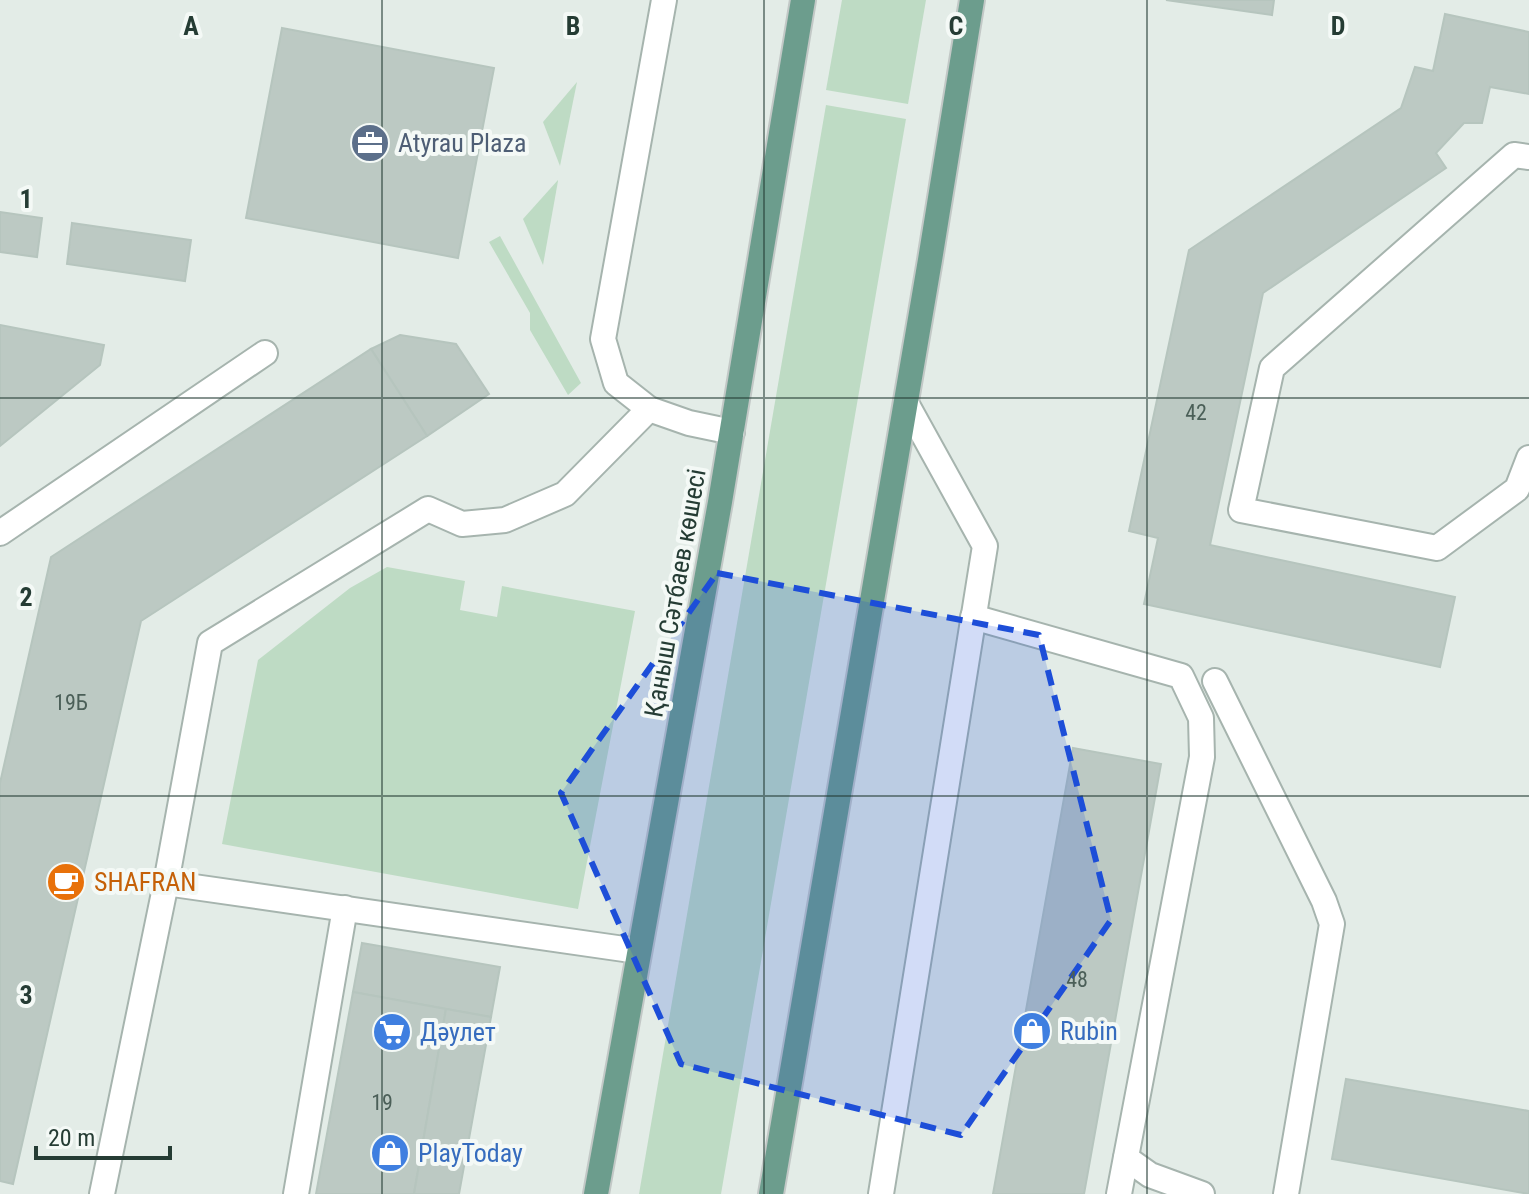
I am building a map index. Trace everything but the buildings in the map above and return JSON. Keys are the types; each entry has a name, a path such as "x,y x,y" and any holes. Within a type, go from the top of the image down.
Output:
{"main road":[{"name":"Қаныш Сәтбаев көшесі","path":"596,1194 732,432 803,0"},
{"path":"771,1194 972,0"}],"lane":[{"path":"664,0 603,339 616,383 649,409 689,423 732,432"},
{"path":"1529,157 1514,155 1272,368 1241,510 1437,548 1517,489 1529,458"},
{"path":"0,533 265,353"},
{"path":"881,1194 985,546 906,403"},
{"path":"102,1194 166,883 210,643 428,509 462,524 490,522 505,520 565,494 649,409"},
{"path":"973,617 1181,676 1201,718 1202,757 1119,1194"},
{"path":"1215,681 1324,901 1332,924 1286,1194"},
{"path":"166,883 638,951"},
{"path":"296,1194 345,908"},
{"path":"1126,1158 1150,1175 1202,1194"}],"highlighted area":[{"path":"717,573 1039,635 1111,920 961,1135 681,1064 561,793"}],"green space":[{"path":"842,0 926,0 908,104 826,90"},
{"path":"577,82 560,166 543,122"},
{"path":"826,105 906,119 721,1194 639,1194"},
{"path":"558,181 543,265 523,219"},
{"path":"500,236 581,383 568,395 530,330 530,313 489,242"},
{"path":"387,567 465,581 460,610 497,617 502,586 635,611 578,909 222,844 258,660 350,588"}],"place":[{"name":"Atyrau Plaza","path":"370,143"},
{"name":"SHAFRAN","path":"66,882"},
{"name":"Rubin","path":"1032,1031"},
{"name":"Дәулет","path":"392,1032"},
{"name":"PlayToday","path":"390,1153"}]}
